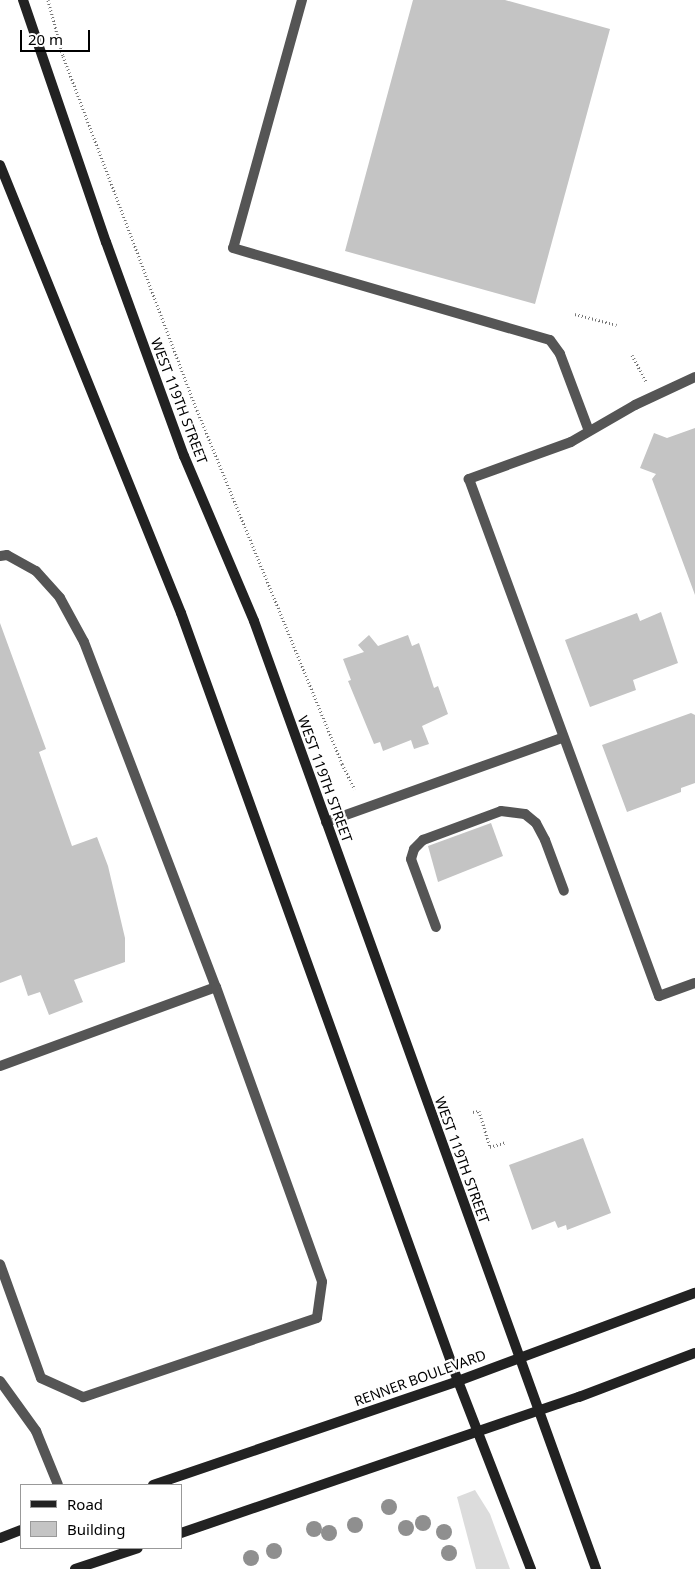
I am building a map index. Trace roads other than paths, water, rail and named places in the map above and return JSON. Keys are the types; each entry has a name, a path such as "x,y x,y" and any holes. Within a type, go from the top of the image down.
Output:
{"main road":[{"name":"WEST 119TH STREET","path":"23,0 171,418 254,621 596,1569"},
{"path":"0,165 181,613 458,1381 531,1569"},
{"name":"RENNER BOULEVARD","path":"157,1484 458,1381 518,1357 695,1293"},
{"path":"182,1533 478,1432 695,1353"},
{"path":"0,1538 20,1530"},
{"path":"76,1569 135,1549"}],"lane":[{"path":"302,0 233,248 550,340 560,354 589,431"},
{"path":"695,377 635,405 571,442 468,479 562,738 659,996 695,983"},
{"path":"0,556 7,556 36,571 60,598 84,642 216,987 322,1282 317,1318 83,1397 41,1378 0,1264"},
{"path":"326,822 562,738"},
{"path":"436,927 411,859 414,849 423,840 501,811 525,814 536,823 545,840 564,891"},
{"path":"0,1066 216,987"},
{"path":"0,1381 36,1431 58,1484"}]}
